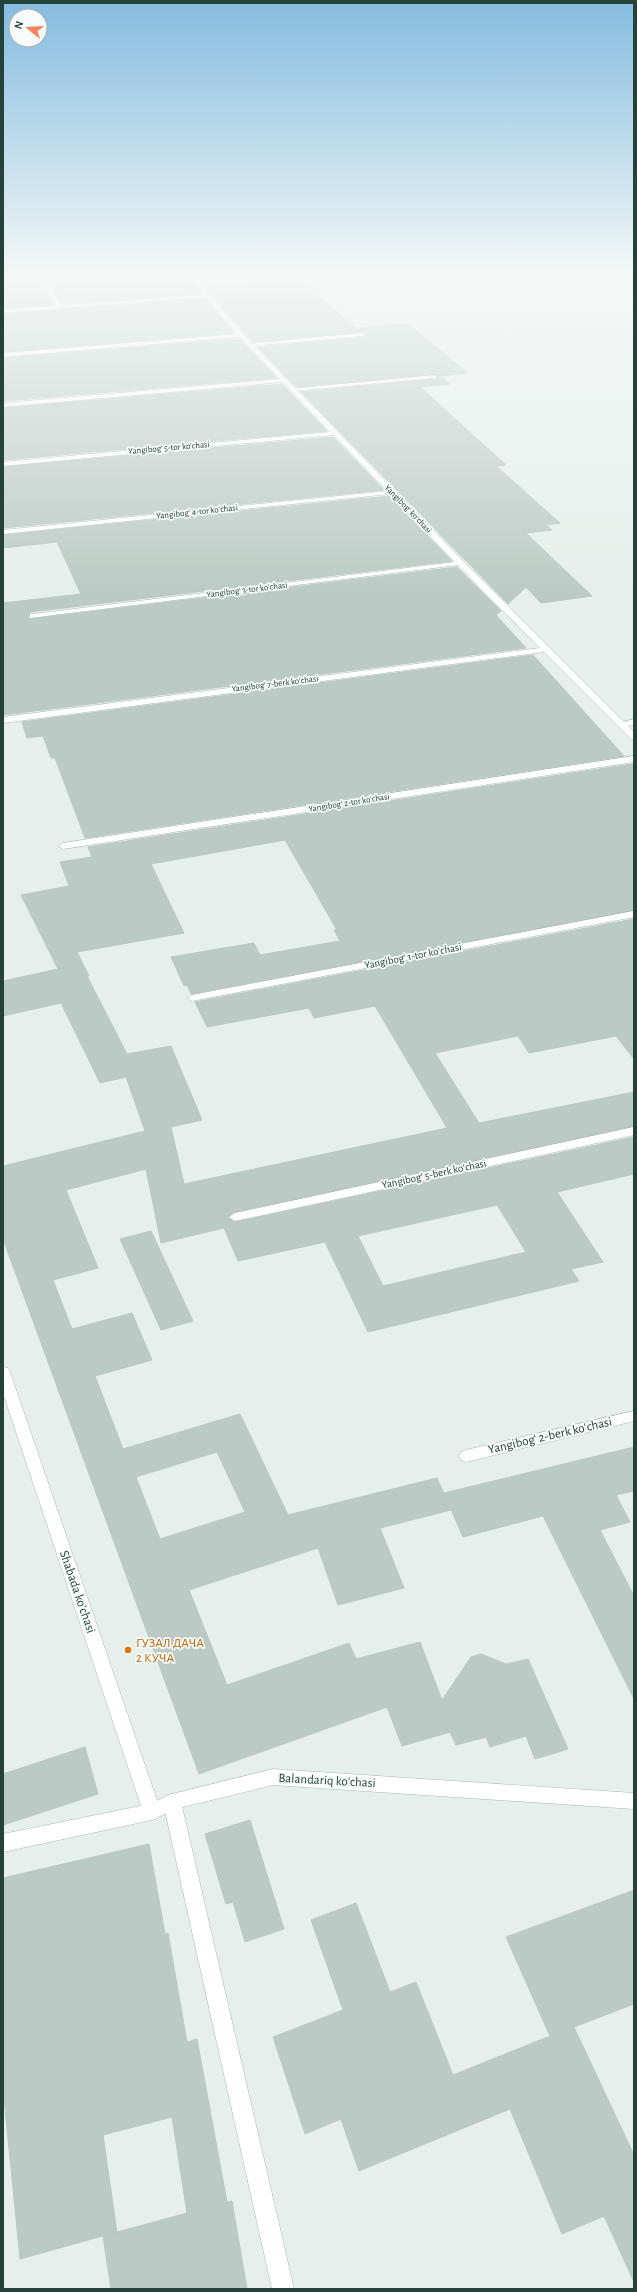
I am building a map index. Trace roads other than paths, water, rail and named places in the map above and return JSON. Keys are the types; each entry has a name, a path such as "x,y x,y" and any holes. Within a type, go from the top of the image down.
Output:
{"street":[{"path":"3,405 262,382"},
{"name":"Yangibogʻ koʻchasi","path":"286,382 460,563 634,736"},
{"path":"292,389 376,382"},
{"name":"Yangibogʻ 5-tor koʻchasi","path":"3,464 335,433"},
{"name":"Yangibogʻ 4-tor koʻchasi","path":"3,532 392,492"},
{"name":"Yangibogʻ 3-tor koʻchasi","path":"33,616 460,563"},
{"name":"Yangibogʻ 7-berk koʻchasi","path":"3,720 547,649"},
{"path":"621,724 634,722"},
{"name":"Yangibogʻ 2-tor koʻchasi","path":"64,846 634,759"},
{"name":"Yangibogʻ 1-tor koʻchasi","path":"192,998 634,914"},
{"name":"Yangibogʻ 5-berk koʻchasi","path":"235,1218 634,1132"},
{"name":"Shabada koʻchasi","path":"3,1372 152,1812"},
{"name":"Yangibogʻ 2-berk koʻchasi","path":"466,1456 634,1416"},
{"name":"Balandariq koʻchasi","path":"3,1843 152,1812 172,1802 273,1778 634,1801"},
{"path":"172,1802 282,2289"}],"place":[{"name":"ГУЗАЛ ДАЧА 2 КУЧА","path":"128,1650"}]}
